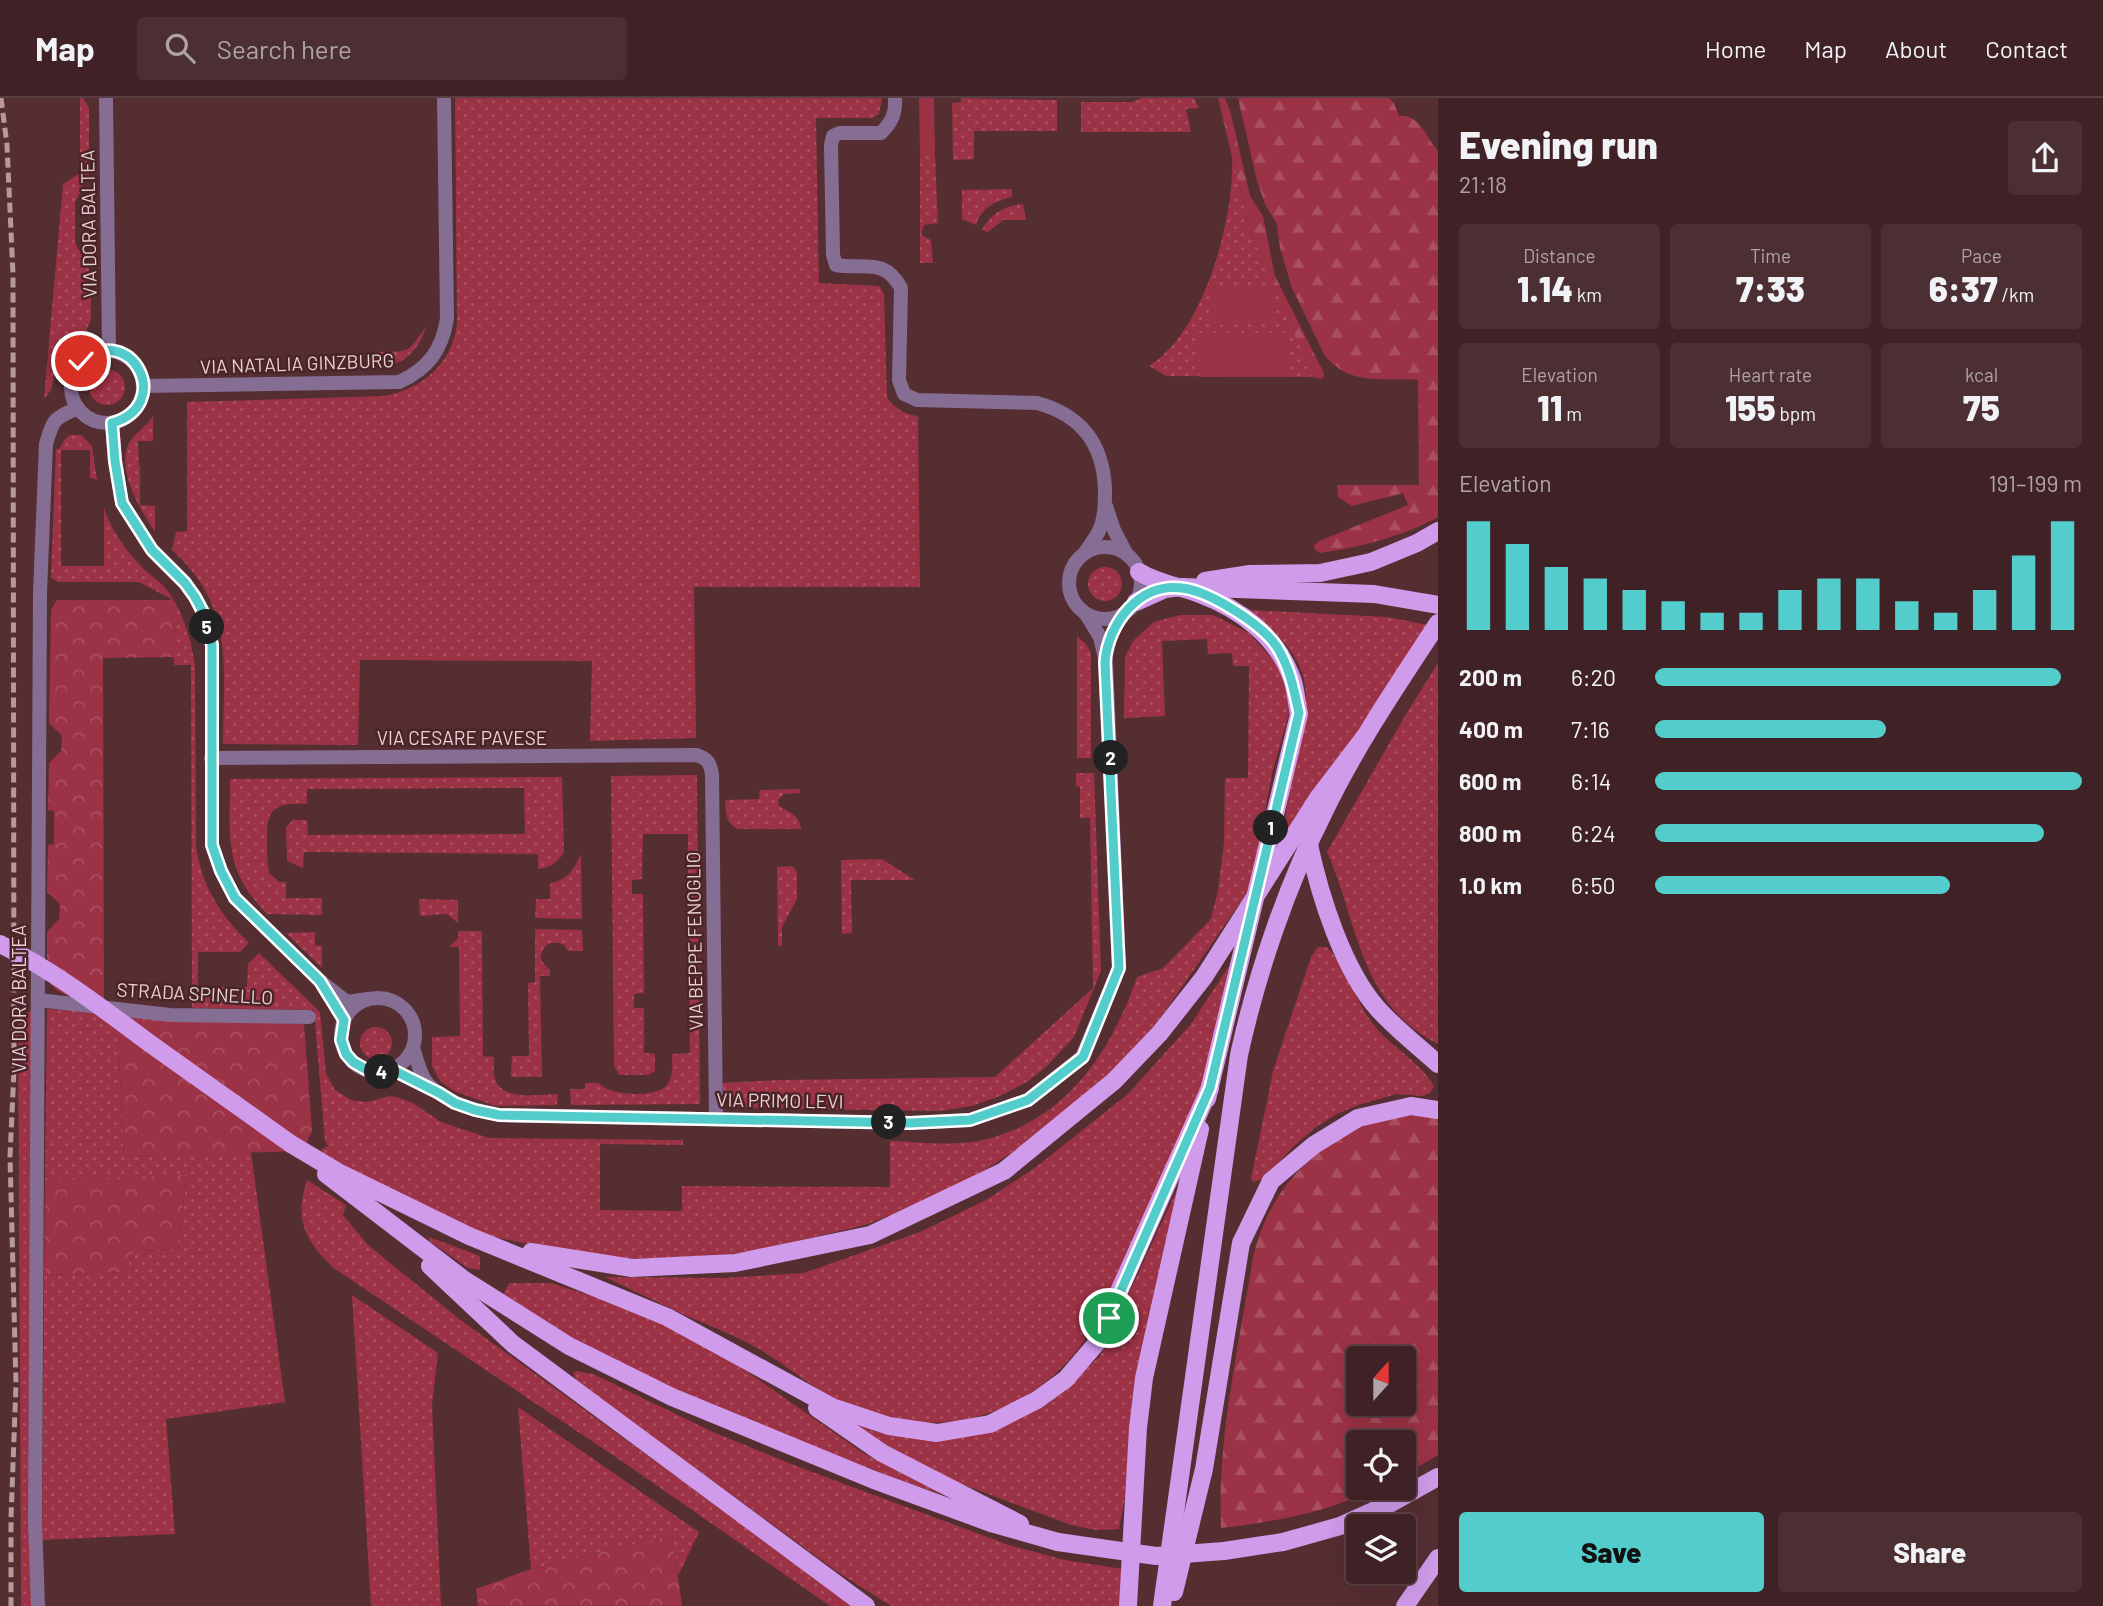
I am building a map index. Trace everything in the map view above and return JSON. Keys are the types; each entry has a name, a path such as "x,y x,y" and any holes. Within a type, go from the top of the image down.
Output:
{"main road":[{"path":"1136,602 1158,591 1227,577 1320,573 1371,562 1438,531"},
{"path":"1128,1606 1138,1428 1144,1378 1299,713 1292,677 1276,646 1260,629 1210,598 1182,587 1159,582 1139,572"},
{"path":"1182,587 1374,594 1438,605"},
{"path":"1162,1606 1239,1055 1253,996 1283,909 1325,810 1366,735 1438,623"},
{"path":"470,1236 541,1255 632,1268 735,1262 870,1235 1004,1171 1114,1081 1160,1033 1204,977 1318,798 1366,735"},
{"path":"1310,845 1322,900 1359,984 1378,1009 1438,1064"},
{"path":"0,944 57,975 94,1000 335,1176 513,1344 866,1606"},
{"path":"1398,1028 1438,1050"},
{"path":"335,1176 470,1236 667,1317 832,1407 889,1426 937,1433 990,1423 1037,1400 1066,1379 1095,1345 1210,1088"},
{"path":"1171,1606 1204,1469 1241,1243 1271,1181 1314,1145 1358,1118 1410,1106 1438,1110"},
{"path":"361,1202 463,1279 569,1346 672,1397 874,1480 991,1523 1058,1542 1156,1556 1224,1551 1283,1542 1339,1526 1391,1503 1438,1477"},
{"path":"756,1366 882,1453 1058,1542"},
{"path":"1405,1606 1438,1558"}],"street":[{"name":"VIA DORA BALTEA","path":"106,98 109,350"},
{"name":"VIA NATALIA GINZBURG","path":"144,386 399,382 416,374 429,362 439,349 447,319 444,98"},
{"path":"895,98 895,112 890,125 881,133 833,136 833,255 836,265 879,267 894,275 901,288 899,380 904,394 917,400 1037,402 1055,408 1083,428 1100,454 1104,472 1105,505 1100,530 1070,572 1069,584 1071,596 1077,606 1086,614 1104,620 1122,615 1136,602 1140,592 1139,572 1114,530 1105,505"},
{"path":"109,350 125,354 136,364 144,386 143,397 137,409 112,423 90,419 78,408 71,390 75,371 87,356 109,350"},
{"name":"VIA DORA BALTEA","path":"38,1606 35,1521 40,593 46,444 57,417 78,408"},
{"path":"112,423 122,503 152,550 185,583 204,614 212,645 212,845 221,871 235,898 320,981 347,1002 368,999 387,999 407,1011 415,1031 413,1048 404,1062 391,1069 378,1072 367,1070 350,1059 341,1040 344,1020 354,1006 368,999"},
{"path":"1084,554 1093,549 1111,548 1127,555"},
{"name":"VIA PRIMO LEVI","path":"391,1069 455,1103 499,1115 910,1123 970,1120 1028,1100 1083,1057 1119,968 1105,662 1100,636 1086,614"},
{"name":"VIA PRIMO LEVI","path":"1105,662 1111,632 1122,615"},
{"name":"VIA CESARE PAVESE","path":"211,758 697,755 710,764"},
{"name":"VIA BEPPE FENOGLIO","path":"710,764 716,1118"},
{"path":"320,981 344,1020"},
{"name":"STRADA SPINELLO","path":"37,1000 170,1015 309,1017"},
{"name":"VIA PRIMO LEVI","path":"413,1048 426,1083 439,1093"}],"green space":[{"path":"80,98 83,98 89,108 89,175 75,202 75,242 91,274 91,319 85,334 64,354 51,390 44,399 63,184 80,173"},
{"path":"455,98 882,98 879,114 872,118 816,118 819,283 879,286 884,294 887,397 900,410 918,416 920,587 694,587 696,738 590,741 592,661 360,660 358,745 223,744 224,664 216,616 207,594 193,572 172,550 176,532 187,531 187,402 383,396 410,388 422,381 442,362 454,337 457,323"},
{"path":"919,98 934,98 935,156 920,156"},
{"path":"961,98 1057,100 1057,131 974,131 974,159 953,160 952,103 961,102"},
{"path":"1142,98 1194,98 1199,108 1186,109 1191,132 1081,132 1081,102 1132,102"},
{"path":"1218,98 1225,98 1231,114 1250,196 1263,216 1275,276 1324,373 1323,379 1313,377 1249,228"},
{"path":"1238,98 1389,98 1399,116 1412,118 1417,122 1438,151 1438,517 1410,530 1350,548 1320,553 1315,550 1314,545 1319,541 1408,505 1403,493 1352,506 1338,497 1337,485 1419,485 1418,380 1357,376 1335,366 1325,356 1292,288 1280,248 1277,224 1265,204 1257,181"},
{"path":"1232,155 1249,228 1314,377 1166,376 1149,366 1169,349 1186,327 1213,271 1228,209"},
{"path":"920,156 935,156 938,223 924,225 921,235 931,240 933,263 920,263"},
{"path":"1012,189 1012,197 990,206 981,214 976,225 962,219 962,190"},
{"path":"1023,204 1026,220 1003,220 988,232 982,230 989,219 999,211"},
{"path":"1274,287 1274,323 1210,325 1209,288"},
{"path":"426,327 409,356 395,364 377,367 377,352 408,349"},
{"path":"1199,333 1289,333 1290,376 1200,377"},
{"path":"107,369 120,374 125,387 120,400 107,405 94,400 89,387 94,374"},
{"path":"153,416 153,441 138,441 140,505 155,506 155,532 132,491 125,456 133,437"},
{"path":"70,435 81,435 92,446 97,480 90,478 90,450 61,450 61,566 104,566 104,507 115,533 127,549 172,597 182,615 191,645 195,665 196,846 203,874 214,899 249,943 240,952 198,952 198,987 247,987 248,964 259,953 320,1012 326,1073 334,1089 351,1100 366,1102 390,1096 399,1098 413,1103 441,1122 489,1138 683,1140 683,1145 600,1144 600,1210 682,1211 682,1186 890,1187 890,1141 951,1143 987,1139 1041,1116 1083,1078 1114,1030 1137,977 1163,968 1211,919 1224,843 1225,778 1248,778 1249,666 1233,666 1232,653 1208,654 1207,639 1162,641 1165,716 1124,718 1125,657 1133,641 1154,622 1180,615 1213,615 1249,633 1280,672 1287,693 1289,713 1272,774 1251,887 1157,1023 1114,1069 1031,1140 971,1179 909,1208 865,1225 751,1252 627,1259 558,1251 491,1236 455,1224 317,1158 322,1149 328,1146 325,1141 314,1010 192,1008 191,665 174,665 173,600 139,582 58,582 51,578 56,449 59,449"},
{"path":"1105,567 1117,572 1122,584 1117,596 1105,601 1093,596 1088,584 1093,572"},
{"path":"57,600 173,600 174,657 103,658 104,1001 64,994 47,979 47,932 59,919 60,904 47,892 48,845 54,844 54,811 48,810 49,763 61,751 62,736 49,723 51,610"},
{"path":"1249,610 1387,617 1433,626 1280,850 1303,727 1305,684 1290,649"},
{"path":"1077,636 1091,653 1091,758 1077,758"},
{"path":"1438,663 1438,1044 1412,1028 1392,1008 1377,985 1355,934 1327,852"},
{"path":"1076,773 1094,773 1101,971 1074,1037 1045,1068 1027,1082 1000,1096 972,1106 939,1111 741,1108 730,1101 721,1083 995,1077 1093,988 1090,818 1080,818 1080,787 1076,786"},
{"path":"697,775 700,1104 571,1105 570,1089 585,1089 585,1083 599,1083 612,1091 632,1094 660,1090 670,1079 672,1054 690,1053 688,834 643,834 642,879 632,880 632,894 643,894 644,993 634,994 634,1008 644,1008 644,1053 655,1054 655,1071 648,1075 619,1075 614,1065 611,776"},
{"path":"562,777 564,852 557,862 543,868 538,869 538,854 304,852 303,868 287,861 286,827 293,820 307,820 308,835 525,834 524,788 307,789 307,804 280,806 275,809 268,820 267,829 269,873 279,882 286,882 286,898 322,898 322,915 267,914 243,882 232,852 230,779"},
{"path":"800,789 800,793 784,794 778,800 779,806 796,817 801,829 738,829 728,820 725,800 759,799 760,790"},
{"path":"581,854 582,919 535,918 536,899 550,899 550,883 561,880 569,873"},
{"path":"882,859 915,880 851,880 852,933 842,934 841,860"},
{"path":"792,866 797,871 797,899 782,927 782,946 778,946 777,867"},
{"path":"419,899 458,900 458,923 447,914 420,916"},
{"path":"535,929 582,930 583,951 568,951 564,945 551,943 542,951 541,960 550,971 550,976 540,976 542,1077 511,1077 512,1056 529,1056 528,983 535,982"},
{"path":"459,931 482,931 483,1056 494,1057 495,1079 499,1086 513,1094 558,1094 557,1105 495,1106 454,1091 440,1081 432,1066 432,1037 460,1036 459,947 449,947 458,938"},
{"path":"315,932 315,945 322,946 322,968 286,933"},
{"path":"1318,947 1326,947 1332,952 1370,1020 1385,1038 1429,1078 1434,1087 1430,1093 1423,1096 1397,1094 1337,1114 1316,1127 1294,1146 1263,1179 1254,1182 1251,1179 1273,1071 1311,957"},
{"path":"1231,963 1198,1104 1099,1318 1076,1351 1050,1379 1020,1400 987,1414 952,1421 916,1422 878,1415 829,1396 769,1355 741,1340 605,1277 723,1278 804,1273 920,1232 986,1200 1036,1167 1128,1094 1191,1024"},
{"path":"47,1009 117,1013 124,1156 251,1152 285,1402 166,1419 175,1534 42,1540 44,1275 128,1272 129,1255 137,1251 178,1249 187,1176 45,1180"},
{"path":"31,1012 32,1606 21,1606 18,1013"},
{"path":"117,1013 304,1024 312,1130 304,1151 124,1156"},
{"path":"376,1027 387,1032 392,1043 387,1054 376,1059 365,1054 360,1043 365,1032"},
{"path":"1438,1116 1438,1455 1416,1468 1416,1430 1346,1430 1346,1500 1350,1500 1301,1515 1221,1528 1222,1460 1230,1392 1258,1238 1282,1191 1318,1153 1361,1123 1390,1117"},
{"path":"187,1175 178,1249 138,1251 129,1255 129,1272 44,1275 45,1180"},
{"path":"307,1180 346,1205 343,1215 368,1245 458,1318 855,1606 830,1606 623,1462 335,1269 316,1249 305,1229 302,1207"},
{"path":"1179,1185 1132,1402 1130,1470 1119,1529 1096,1530 1071,1525 951,1480 845,1420 895,1436 999,1429 1049,1403 1100,1356"},
{"path":"429,1237 480,1256 480,1270 468,1268 429,1241"},
{"path":"509,1283 550,1283 599,1298 663,1325 742,1368 863,1453 946,1495 832,1454 676,1391 621,1365 501,1299"},
{"path":"352,1295 438,1353 432,1405 441,1606 371,1606"},
{"path":"576,1371 593,1374 713,1432 804,1469 1009,1545 1065,1560 1123,1569 1121,1606 891,1606 839,1573 594,1394 576,1380 573,1373"},
{"path":"518,1407 699,1532 678,1576 672,1535 531,1569"},
{"path":"672,1535 682,1606 478,1606 476,1589 531,1569"}],"railway":[{"path":"1,98 7,145 13,274 14,1070 10,1156 16,1384 11,1606"}],"route":[{"path":"81,361 99,351 117,351 136,364 143,379 143,397 137,409 112,423 118,487 122,503 140,534 185,583 204,614 212,645 212,845 235,898 320,981 344,1020 341,1040 346,1054 353,1062 367,1070 378,1072 391,1069 455,1103 475,1110 499,1115 910,1123 970,1120 1028,1100 1083,1057 1119,968 1105,662 1111,632 1122,615 1136,602 1150,594 1182,587 1219,602 1260,629 1276,646 1292,677 1299,713 1210,1088 1109,1318"}]}
